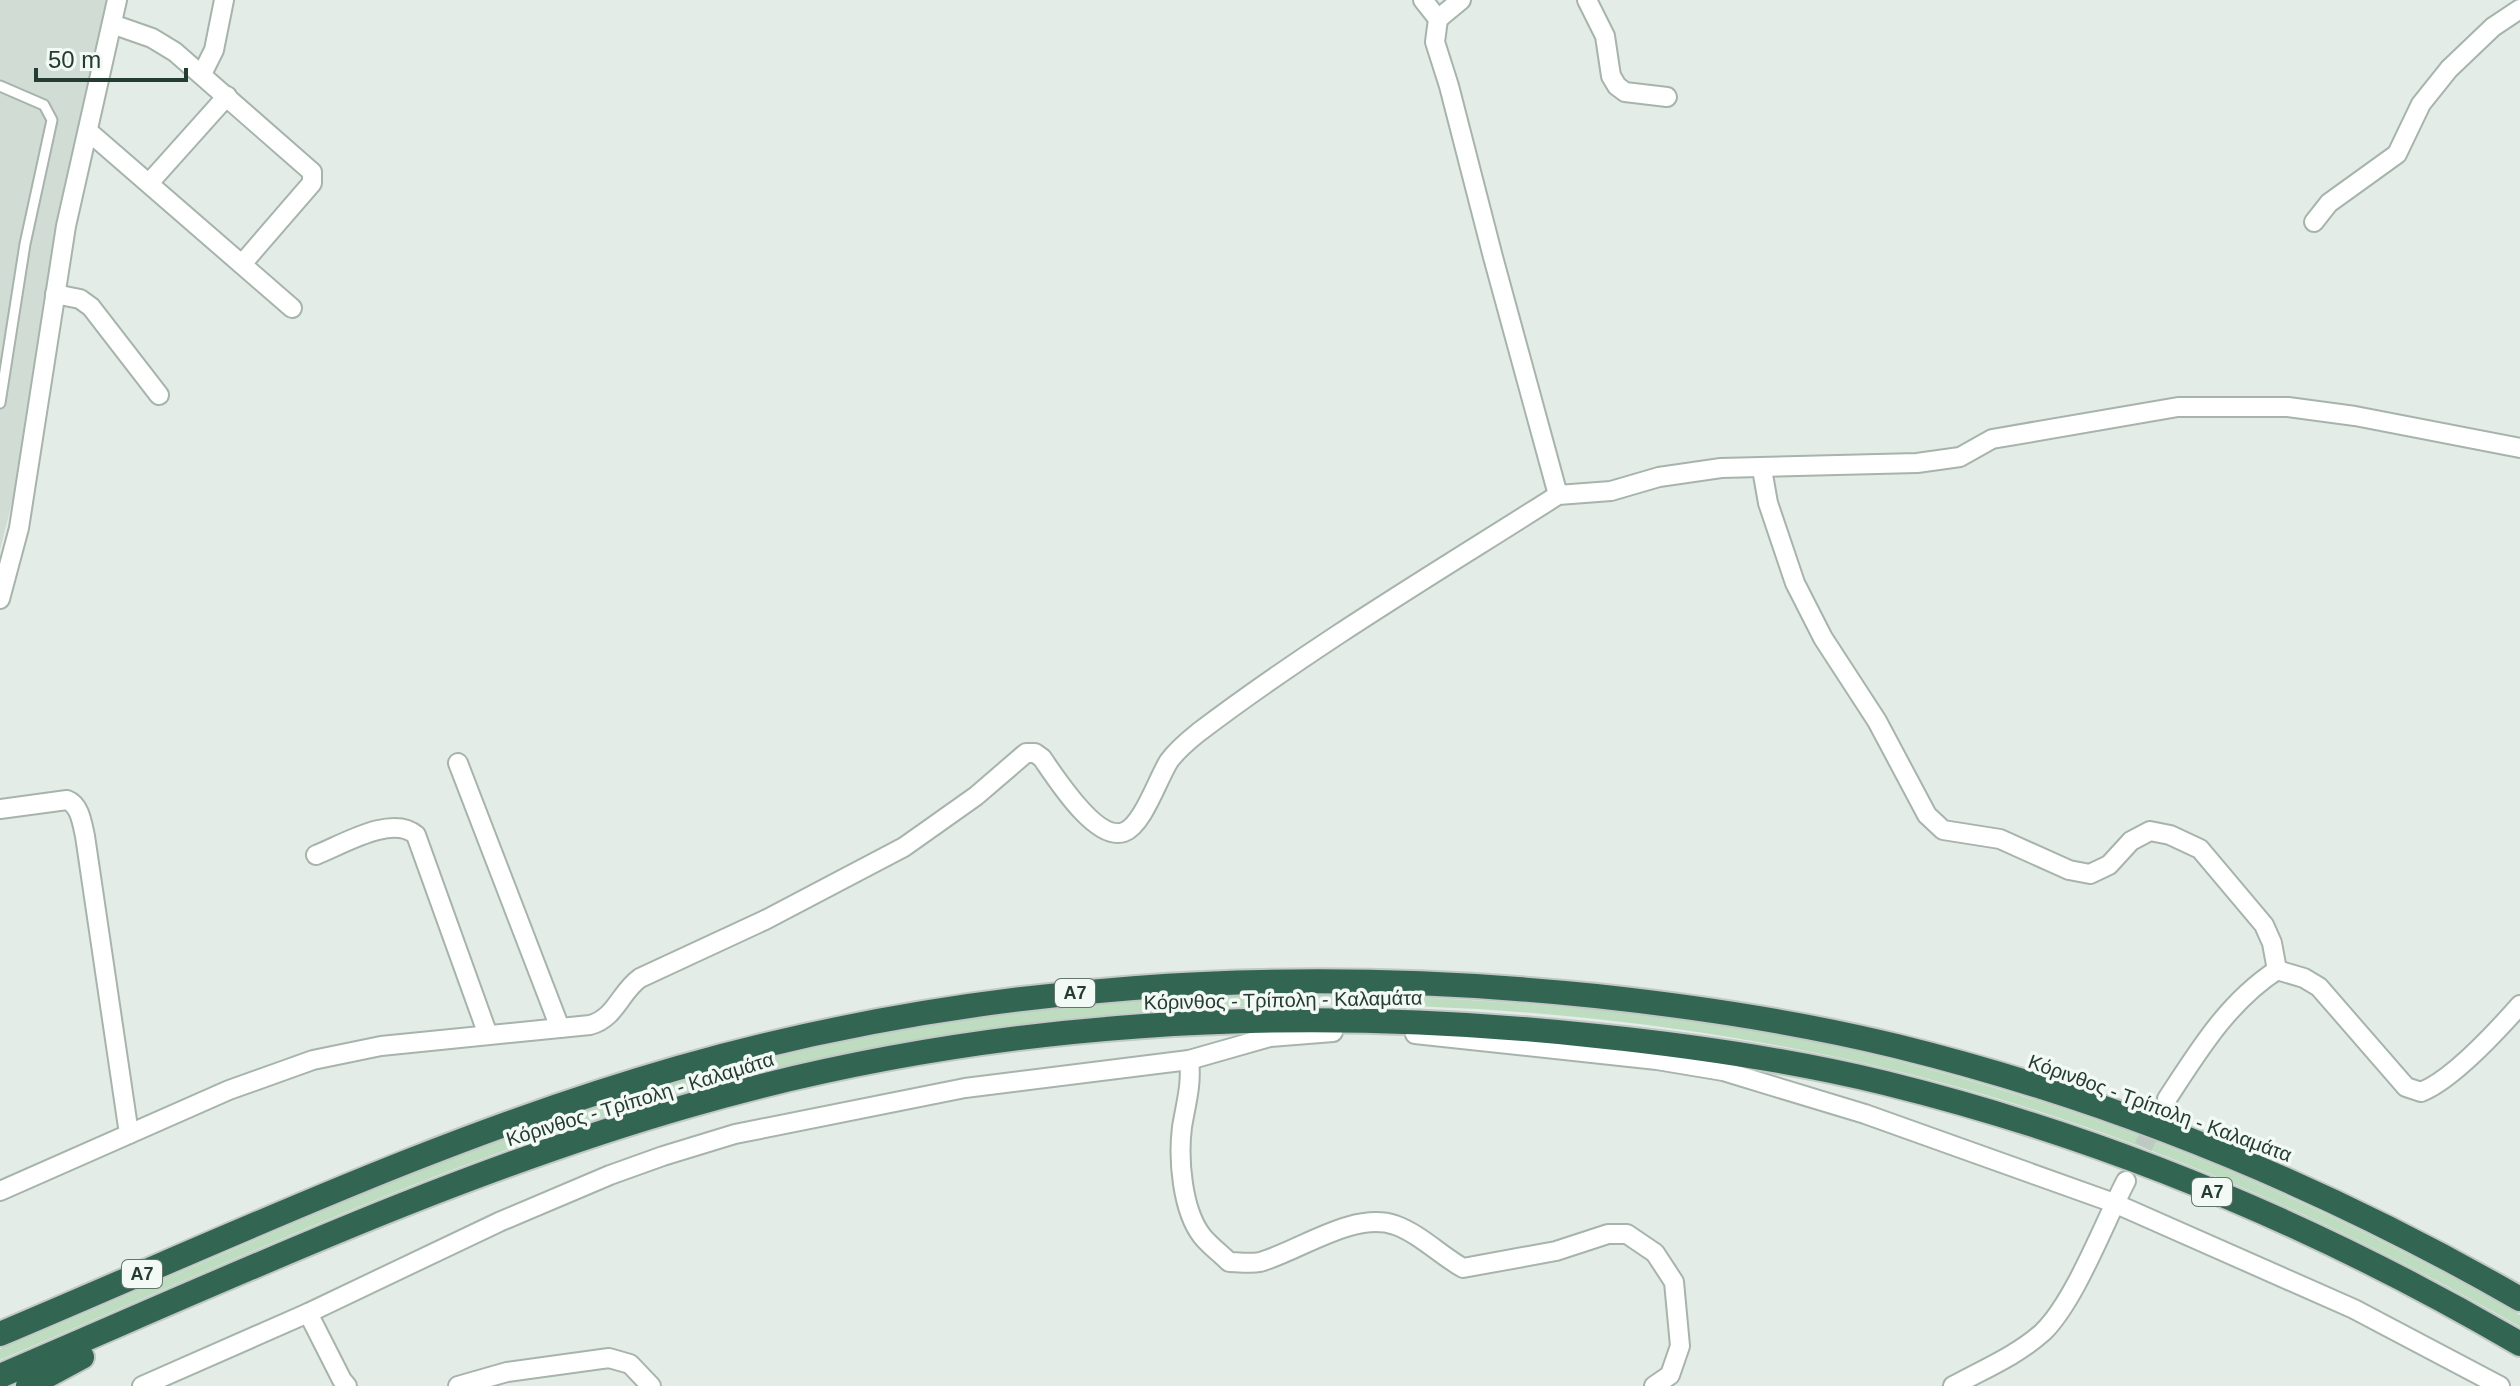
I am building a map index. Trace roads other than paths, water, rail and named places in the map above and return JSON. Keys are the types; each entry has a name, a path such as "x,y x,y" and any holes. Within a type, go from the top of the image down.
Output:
{"highway":[{"name":"Κόρινθος - Τρίπολη - Καλαμάτα","path":"0,1334 435,1151 524,1117 693,1064 860,1024 1040,997 1212,983 1316,981 1436,983 1650,1002 1807,1027 1894,1045 2080,1100 2305,1188 2397,1231 2520,1299"},
{"name":"Κόρινθος - Τρίπολη - Καλαμάτα","path":"0,1376 371,1219 537,1153 785,1080 867,1062 1041,1035 1213,1021 1331,1019 1448,1023 1647,1041 1804,1066 1885,1083 2066,1136 2214,1193 2377,1265 2520,1344"},
{"path":"28,1386 190,1295"}],"street":[{"path":"0,599 19,528 66,226 117,0"},
{"path":"202,74 218,38 224,0"},
{"path":"1423,0 1438,19"},
{"path":"1461,0 1438,19 1435,42 1558,495"},
{"path":"1587,0 1605,36 1611,76 1617,86 1625,92 1667,97"},
{"path":"2314,222 2329,203 2397,154 2421,104 2449,69 2493,27 2520,9"},
{"path":"112,24 152,38 202,74 307,166 314,177 310,186 242,264"},
{"path":"150,182 227,96"},
{"path":"88,131 292,308"},
{"path":"55,294 80,299 91,307 159,395"},
{"path":"0,1191 229,1090 313,1060 381,1046 590,1025 602,1021 640,978 765,920 904,847 976,796 1026,753 1035,753 1042,758 1087,817 1110,832 1124,832 1137,821 1172,757 1194,736 1271,678 1558,495 1611,491 1659,477 1721,468 1917,463 1946,459 1960,457 1992,439 2178,407 2288,407 2355,416 2520,448"},
{"path":"1762,469 1768,503 1795,583 1823,638 1877,721 1927,815 1943,830 2000,839 2069,870 2090,874 2109,865 2131,841 2150,831 2170,835 2200,849 2264,925 2272,943 2277,970"},
{"path":"458,763 560,1028"},
{"path":"0,809 67,800 78,810 85,836 129,1134"},
{"path":"316,855 386,828 406,828 416,835 488,1035"},
{"path":"2277,970 2304,978 2319,987 2406,1087 2421,1092 2435,1086 2504,1024 2520,1005"},
{"path":"2167,1099 2204,1042 2232,1007 2256,984 2277,970"},
{"path":"142,1386 170,1380 499,1222 610,1175 735,1134 965,1088 1189,1060 1270,1037 1354,1032 1490,1041 1657,1060 1723,1071 1865,1114 2114,1203 2354,1309 2500,1386"},
{"path":"1189,1060 1190,1093 1182,1128 1180,1158 1185,1195 1201,1235 1229,1262 1257,1263 1340,1230 1369,1223 1394,1225 1463,1268 1556,1251 1608,1234 1627,1234 1655,1253 1674,1282 1680,1346 1670,1375 1654,1386"},
{"path":"1953,1386 2023,1347 2044,1331 2065,1305 2126,1181"},
{"path":"308,1313 347,1386"},
{"path":"458,1386 507,1372 609,1358 630,1364 651,1386"}],"lane":[{"path":"0,86 44,105 52,120 25,244 0,403"}],"tunnel":[{"path":"2131,1171 2167,1099"}]}
